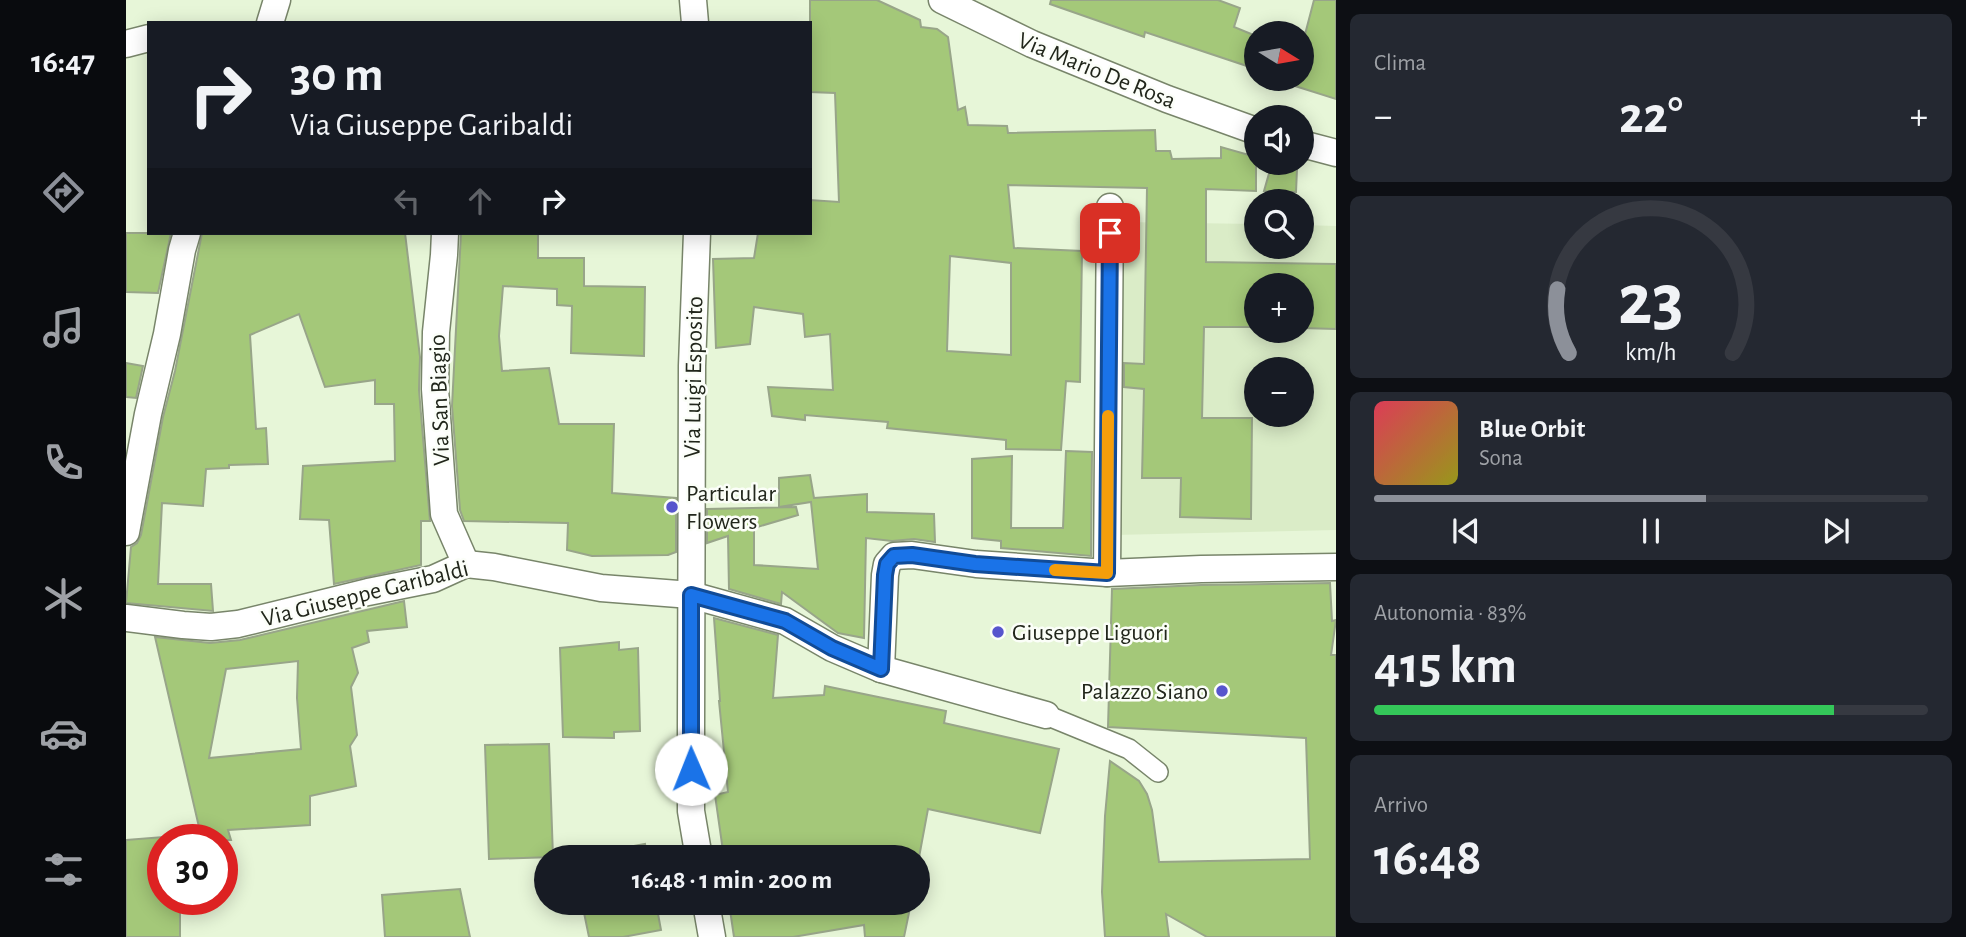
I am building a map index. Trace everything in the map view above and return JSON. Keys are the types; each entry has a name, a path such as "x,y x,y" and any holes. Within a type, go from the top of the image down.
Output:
{"street":[{"path":"271,21 277,0"},
{"path":"693,0 695,21"},
{"name":"Via Mario De Rosa","path":"942,0 1032,44 1167,99 1244,127"},
{"path":"126,44 147,39"},
{"path":"1314,147 1336,153"},
{"path":"1107,573 1110,207"},
{"path":"126,532 186,235"},
{"name":"Via San Biagio","path":"445,235 436,332 435,389 443,514 466,564"},
{"name":"Via Luigi Esposito","path":"696,235 692,366 691,811 697,845"},
{"path":"881,669 885,575 887,564 894,556 912,555 975,564 1107,573 1336,567"},
{"name":"Via Giuseppe Garibaldi","path":"126,618 211,627 238,624 433,579 466,564 601,588 691,595 785,621 832,648 881,669 1046,715"},
{"path":"1046,715 1129,750 1158,772"},
{"path":"708,915 712,937"}],"shaded area":[{"path":"1119,222 1244,224 1244,259 1314,259 1314,225 1336,226 1336,530 1113,535"}],"building":[{"path":"810,0 877,0 920,20 921,27 937,29 948,37 958,110 965,107 968,125 1007,126 1008,133 1155,130 1156,151 1170,151 1172,159 1221,158 1221,147 1244,154 1244,175 1256,175 1256,189 1206,189 1206,262 1336,264 1336,329 1314,328 1314,273 1244,273 1244,327 1204,327 1202,418 1244,418 1244,427 1252,427 1251,519 1180,517 1181,478 1142,478 1144,389 1124,387 1124,363 1144,364 1147,188 1008,185 1014,248 1082,251 1080,382 1066,381 1061,450 1006,449 1006,440 887,428 888,422 805,415 805,420 772,416 768,387 833,390 830,334 805,337 803,314 754,307 750,344 716,348 713,259 754,258 758,235 812,235 812,200 839,202 835,93 812,92","holes":["950,256 1011,263 1011,355 947,351"]},
{"path":"1051,0 1218,0 1240,8 1234,27 1244,31 1244,65 1145,32 1144,37 1050,4"},
{"path":"1314,0 1336,0 1336,99 1311,91 1314,91 1314,21 1309,21"},
{"path":"1269,175 1297,175 1296,189 1265,189"},
{"path":"126,233 171,235 158,293 126,292"},
{"path":"202,235 405,235 420,357 419,390 430,521 421,521 421,565 334,584 329,520 300,519 303,466 395,461 394,404 375,404 375,380 325,387 299,314 250,335 256,429 266,428 268,464 229,465 229,468 206,469 203,506 162,503 158,584 211,584 213,611 126,603 131,547 141,535 163,417 175,371"},
{"path":"461,235 538,235 538,258 584,258 584,286 645,287 644,356 571,353 572,306 557,305 557,289 503,286 499,336 502,371 549,368 559,424 614,424 612,493 676,498 676,552 668,555 592,556 567,550 568,523 464,521 460,510 452,406"},
{"path":"126,363 143,366 136,398 126,397"},
{"path":"1066,451 1092,452 1091,556 1001,548 1001,541 972,538 972,459 1012,456 1011,528 1063,528"},
{"path":"810,475 814,498 867,494 867,512 934,514 935,542 866,538 864,638 838,633 782,592 781,604 729,589 728,536 707,543 707,509 796,507 798,515 754,528 754,565 818,569 811,502 779,507 779,478"},
{"name":"Palazzo Siano","path":"1330,583 1332,621 1336,620 1331,655 1336,655 1336,937 1207,937 1166,914 1169,937 1105,937 1102,892 1110,761 1139,781 1147,794 1152,810 1159,862 1310,859 1306,738 1108,727 1112,589"},
{"path":"404,601 407,627 367,631 369,642 352,648 358,673 351,687 357,735 350,746 356,786 310,796 310,825 238,829 238,824 198,824 155,637 210,643 240,640","holes":["298,661 297,698 301,749 209,758 226,669"]},
{"path":"714,618 778,635 773,698 824,695 825,686 946,711 944,723 1059,749 1040,833 928,809 921,845 722,845 715,795 728,792"},
{"path":"619,642 619,650 638,648 640,731 614,732 614,738 563,737 560,648"},
{"path":"549,744 553,845 534,845 534,858 489,859 485,745"},
{"path":"147,838 147,915 180,915 180,937 126,937 126,840"},
{"path":"460,889 470,937 385,937 382,895"},
{"path":"584,915 658,915 661,930 623,937 589,937"},
{"path":"731,915 909,915 904,937 865,937 864,925 793,937 734,937"}],"slow traffic":[{"path":"1055,570 1107,573 1108,416"}],"place":[{"name":"Particular Flowers","path":"672,507"},
{"name":"Giuseppe Liguori","path":"998,632"},
{"name":"Palazzo Siano","path":"1222,691"}],"route":[{"path":"691,769 691,595 785,621 832,648 881,669 885,575 887,564 894,556 912,555 975,564 1107,573 1110,233"}]}
